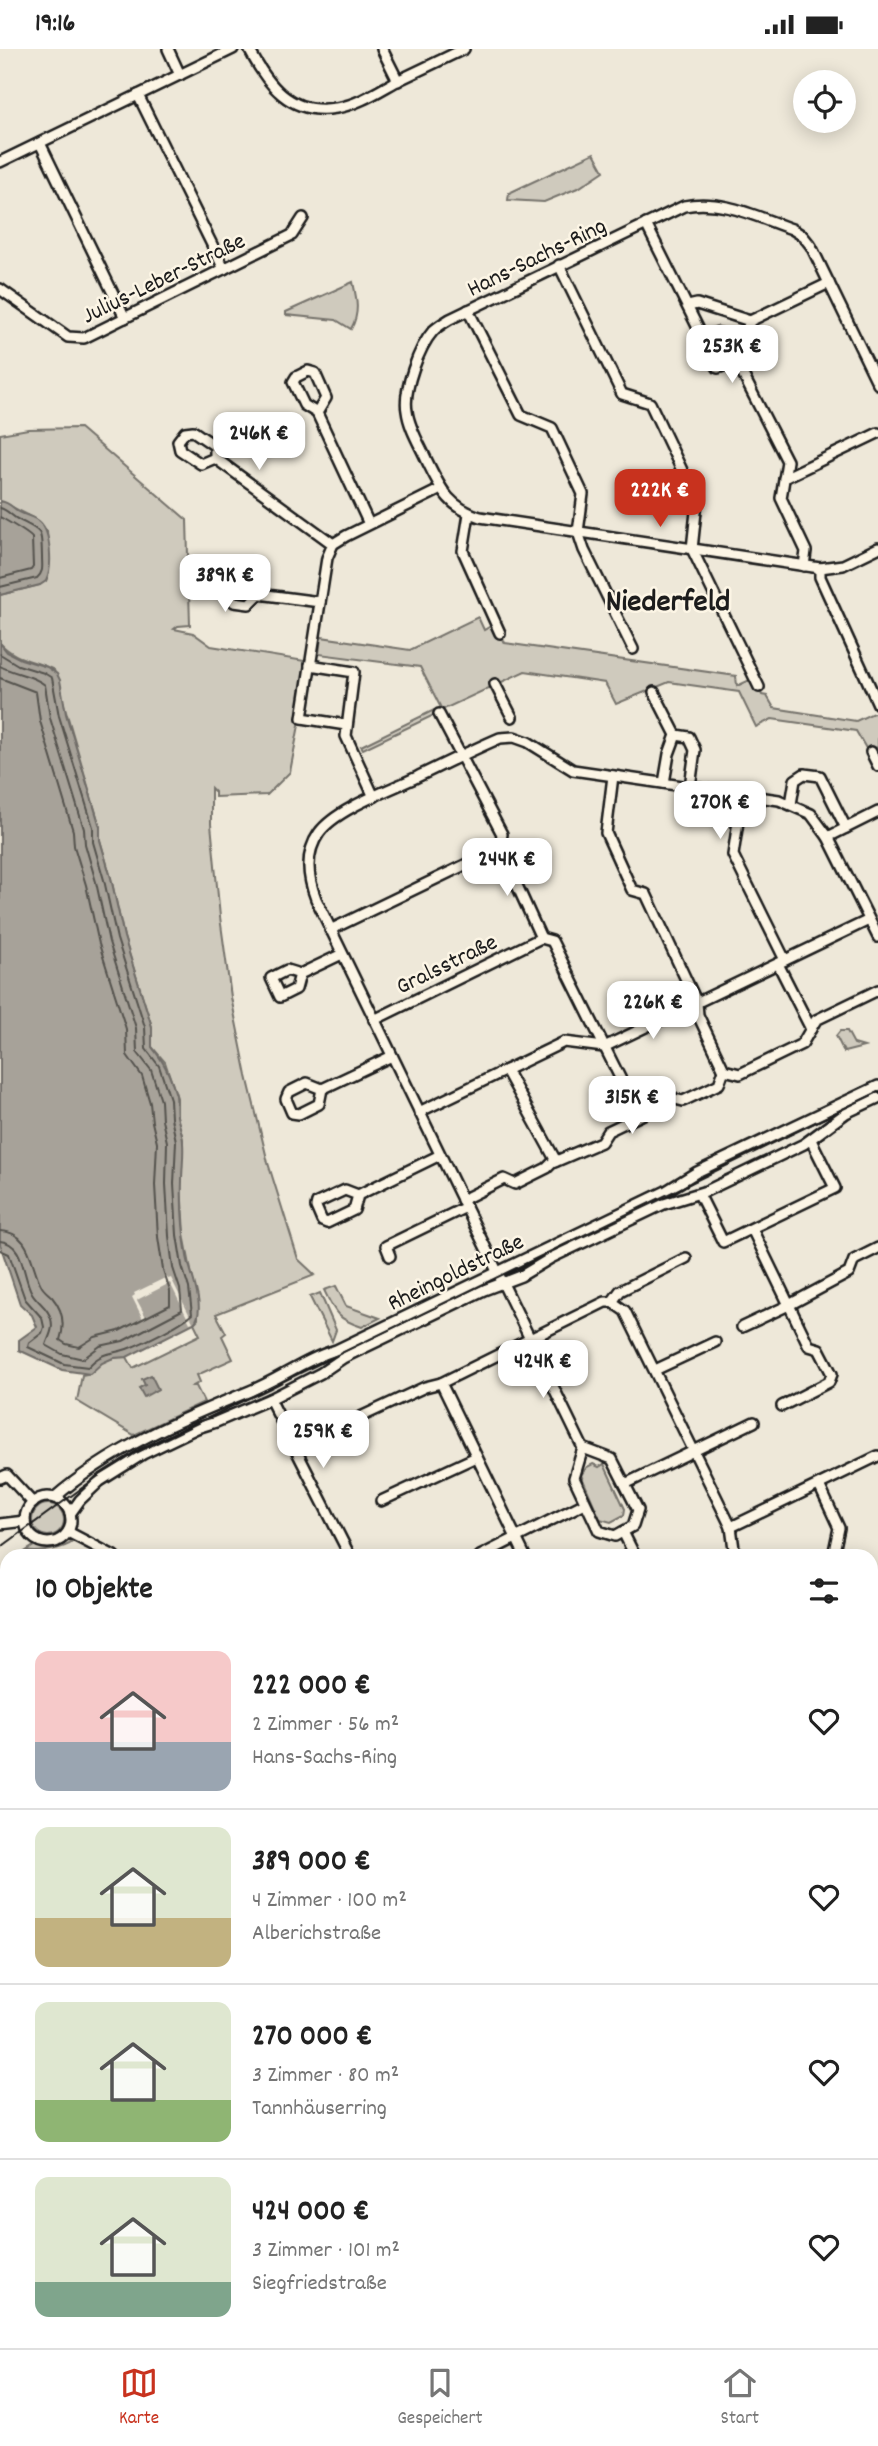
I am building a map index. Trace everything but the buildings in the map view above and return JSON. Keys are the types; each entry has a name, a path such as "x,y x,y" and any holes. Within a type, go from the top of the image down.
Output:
{"street":[{"path":"168,49 180,75"},
{"path":"0,162 233,49"},
{"path":"249,49 263,76 278,93 295,103 315,109 335,109 352,104 464,49"},
{"path":"382,49 398,81"},
{"path":"138,95 223,269"},
{"path":"40,143 125,317"},
{"name":"Hans-Sachs-Ring","path":"878,384 811,246 803,236 792,229 717,204 700,202 684,205 559,265 468,310 434,331 421,351 407,397 409,422 441,489 450,501 470,513 820,568 843,565 878,548"},
{"name":"Julius-Leber-Straße","path":"0,289 68,337 84,338 292,236 303,218"},
{"path":"646,224 718,368 736,361"},
{"path":"559,265 622,394 650,403 697,502 692,549 759,687"},
{"path":"688,306 697,304 750,321 829,283"},
{"path":"468,310 522,415 552,428 583,494 578,532 584,550 633,649"},
{"path":"750,321 736,361 787,461 781,498 806,551 804,566"},
{"path":"317,414 326,398 315,373 308,371 296,377 293,382 304,405 317,414 369,524"},
{"path":"784,478 878,433"},
{"path":"215,458 333,544"},
{"path":"346,725 302,718 327,558 333,544 441,489"},
{"path":"470,513 463,551 500,633"},
{"path":"820,568 820,577 877,698"},
{"path":"259,594 320,602"},
{"path":"310,665 354,672 346,725 347,743 373,797"},
{"path":"495,684 512,717"},
{"path":"654,692 676,735 668,754 664,783"},
{"path":"439,714 502,834 500,848 541,938 552,941 639,1116"},
{"path":"676,735 689,737 695,750 690,787"},
{"path":"583,1448 573,1478 599,1531 615,1536 633,1526 638,1510 612,1459 583,1448 330,930 310,881 308,864 317,836 328,822 373,797 500,738 514,737 528,742 568,768 790,804 811,814 828,837 878,937"},
{"path":"871,752 878,766"},
{"path":"790,804 796,780 804,774 820,776 846,828"},
{"path":"390,1256 386,1246 504,1179 515,1184 556,1161 601,1142 608,1131 675,1099 684,1101 719,1084 724,1070 698,1015 697,1003 646,894 632,890 606,833 614,776"},
{"path":"742,795 733,855 811,1029"},
{"path":"828,837 878,812"},
{"path":"330,930 500,848"},
{"path":"419,1112 564,1042 604,1047 869,920"},
{"name":"Gralsstraße","path":"374,1020 541,938"},
{"path":"300,974 342,954"},
{"path":"724,1070 740,1074 802,1044 817,1020 878,990"},
{"path":"322,1089 392,1056"},
{"path":"506,1070 556,1161"},
{"name":"Rheingoldstraße","path":"33,1503 43,1498 54,1498 85,1473 127,1447 220,1402 272,1381 313,1358 337,1350 878,1086"},
{"name":"Rheingoldstraße","path":"70,1514 100,1481 136,1458 197,1428 270,1399 321,1373 343,1358 664,1204 699,1194 811,1140 846,1113 878,1097"},
{"path":"699,1194 723,1242 752,1229 835,1188 811,1140"},
{"path":"358,1195 354,1210 327,1223 323,1221 316,1207 317,1203 345,1190 358,1195 440,1154"},
{"path":"752,1229 809,1346 819,1349 832,1374 829,1382 782,1406"},
{"path":"742,1327 849,1273 854,1260 878,1248"},
{"path":"354,1420 425,1387 441,1383 605,1302 612,1301 620,1291 687,1258"},
{"path":"612,1301 625,1311 694,1451 731,1527 734,1549"},
{"path":"654,1370 715,1342"},
{"path":"441,1383 521,1549"},
{"path":"270,1399 346,1549"},
{"path":"625,1484 754,1422"},
{"path":"731,1527 878,1455"},
{"path":"381,1501 476,1457"},
{"path":"0,1466 4,1476 33,1503 27,1511 25,1521 30,1535 43,1543 60,1540 68,1532 71,1523 70,1514 62,1502 54,1498"},
{"path":"819,1485 839,1528 835,1549"},
{"path":"493,1549 585,1503"},
{"path":"0,1524 25,1521"},
{"path":"68,1532 101,1549"},
{"path":"623,1532 632,1549"}],"shaded area":[{"path":"594,153 604,171 580,187 544,202 508,200 509,193"},
{"path":"353,282 357,312 351,329 336,320 286,315 286,312"},
{"path":"711,328 724,328 727,335 725,343 719,346"},
{"path":"80,428 187,520 190,625 174,629 193,633 211,646 311,662 290,772 267,795 215,797 211,788 211,824 231,997 247,1076 268,1163 298,1259 315,1275 216,1314 226,1333 222,1336 233,1359 197,1375 200,1382 193,1386 196,1386 204,1402 134,1435 77,1401 82,1375 91,1372 102,1362 127,1357 133,1368 200,1335 194,1323 198,1319 198,1307 184,1234 181,1184 183,1139 177,1117 177,1098 165,1062 152,1047 152,1027 124,937 100,840 100,827 54,670 19,656 0,643 0,595 40,585 49,569 47,531 34,518 0,501 0,434 28,429"},
{"path":"478,617 484,630 496,623 505,643 736,676 737,686 754,678 762,695 767,696 774,708 856,721 873,713 878,714 878,747 868,752 856,731 772,719 756,727 739,692 669,682 616,704 605,683 525,671 442,710 420,667 319,654 321,637 410,650"},
{"path":"434,710 436,714 363,749 361,746"},
{"path":"840,1031 847,1031 854,1044 864,1047 844,1052 836,1036"},
{"path":"336,1286 346,1306 380,1318 362,1327 342,1318 334,1310 324,1290"},
{"path":"320,1293 336,1330 332,1341 310,1297"},
{"path":"593,1464 599,1467 604,1464 625,1509 624,1515 611,1522 600,1519 581,1475"},
{"path":"48,1504 59,1509 64,1520 59,1531 48,1536 37,1531 32,1520 37,1509"},
{"path":"67,1540 74,1541 54,1549 29,1549 37,1544 51,1546"}],"water":[{"path":"0,501 40,522 47,534 50,559 46,581 0,595"},
{"path":"0,643 7,652 47,667 57,674 60,680 66,714 100,827 100,840 124,937 152,1027 152,1047 164,1064 174,1088 183,1140 183,1228 198,1301 198,1317 194,1323 127,1357 113,1358 102,1363 90,1374 62,1370 19,1350 19,1340 37,1327 32,1315 20,1304 0,1244"},
{"path":"151,1375 158,1389 144,1397 139,1388 145,1385 142,1379"}],"pier":[{"path":"167,1277 171,1278 193,1322 190,1323 170,1283 137,1300 146,1317 143,1319 132,1297 134,1293"}],"tram line":[{"path":"0,1548 97,1477 136,1453 878,1092"}],"district":[{"name":"Niederfeld","path":"668,599"}]}
